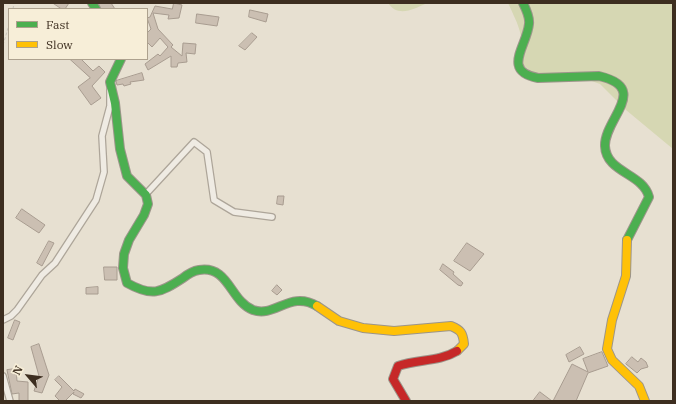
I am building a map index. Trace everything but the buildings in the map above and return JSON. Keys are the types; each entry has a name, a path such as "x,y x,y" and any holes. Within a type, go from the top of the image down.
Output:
{"street":[{"path":"523,3 527,12 529,24 518,62 520,71 524,75 534,78 588,74 601,76 615,82 623,93 622,106 606,141 606,149 613,165 637,179 646,188 649,197 627,240 626,276 612,320 607,349 608,354 615,362 638,384 645,401"},
{"path":"3,320 11,316 17,310 42,275 56,263 96,200 104,172 102,136 110,106 112,76 120,60"},
{"path":"111,88 115,103 118,131 126,172 130,182 146,194 148,199 146,210 133,233 121,263 122,273 127,283 131,286 146,291 165,290 190,274 205,269 213,270 221,275 245,304 258,312 300,300 313,304 341,322 371,329 402,331 447,325 460,329 463,332 464,344 456,352 441,358 407,362 398,366 393,379 406,401"},
{"path":"146,194 194,142 207,152 214,200 234,212 272,217"},
{"path":"3,376 10,401"}],"path":[{"path":"3,45 8,28"}],"green space":[{"path":"388,3 427,3 412,10 401,11 392,8"},
{"path":"508,3 673,3 673,149 626,110 600,84 586,79 555,79 533,73 520,63 522,46 520,32"}],"traffic: fast":[{"path":"92,3 95,8"},
{"path":"523,3 528,13 529,21 519,57 518,64 521,70 527,75 538,78 599,76 614,81 622,88 623,96 621,105 607,136 605,146 607,155 611,162 618,168 640,183 649,197 627,240"},
{"path":"121,60 110,82 115,103 120,149 127,176 146,195 148,204 144,215 129,240 124,254 123,268 127,283 150,292 162,290 193,272 199,270 209,270 217,273 223,278 239,299 253,310 268,310 291,302 299,301 317,306"}],"traffic: slow":[{"path":"627,240 626,276 612,320 607,349 612,360 639,386 645,401"},
{"path":"317,306 339,321 363,328 394,331 451,326 461,332 463,337 464,344 457,351"}],"traffic: jam":[{"path":"406,401 393,379 398,366 413,362 436,359 450,355 457,351"}]}
